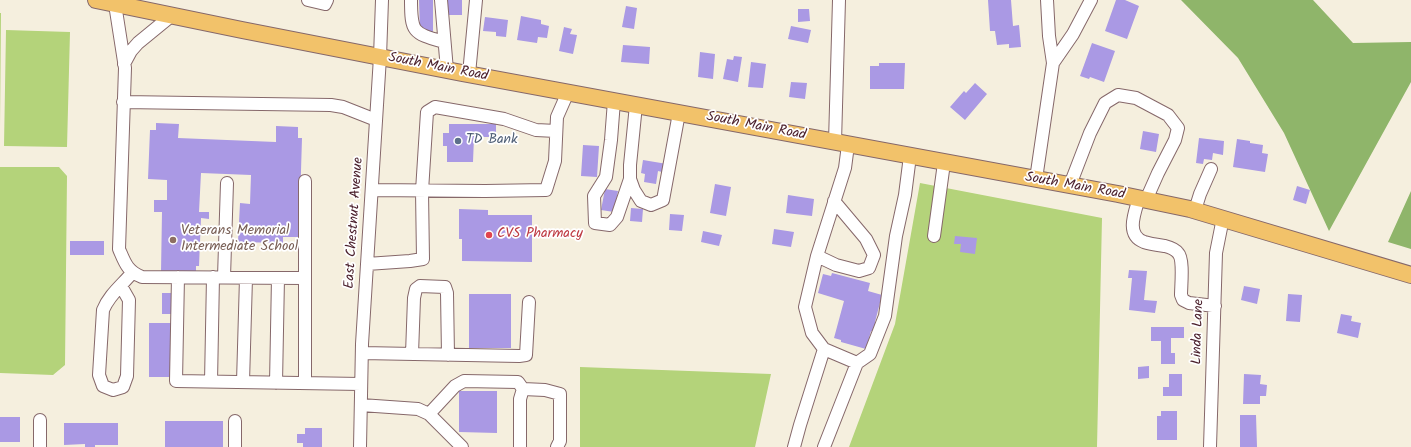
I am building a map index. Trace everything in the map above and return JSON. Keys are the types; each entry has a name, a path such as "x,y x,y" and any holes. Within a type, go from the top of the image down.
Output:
{"main road":[{"name":"South Main Road","path":"96,0 116,2 171,16 448,70 1195,210 1411,275"}],"street":[{"path":"308,0 325,4 326,0"},
{"name":"East Chestnut Avenue","path":"360,447 362,353 380,57 382,0"},
{"path":"411,0 412,22 414,29 424,36 444,42"},
{"path":"441,0 448,70"},
{"path":"469,74 476,0"},
{"path":"839,0 842,143 845,168 818,256 805,307 812,333 824,349 856,362"},
{"path":"1036,179 1053,63 1049,36 1047,0"},
{"path":"1053,63 1073,34 1091,0"},
{"path":"116,2 124,64 119,249 124,263 132,273 142,277 305,278"},
{"path":"124,64 131,51 138,43 171,16"},
{"path":"372,190 485,192 546,190 555,161 557,117 568,92"},
{"path":"1070,186 1090,133 1105,103 1118,95 1136,98 1168,115 1178,128 1175,140 1158,173 1142,199 1133,219 1132,230 1135,236 1142,241 1171,248 1179,253 1181,261 1181,295 1183,300 1189,303 1215,306"},
{"path":"614,101 606,176 594,196 595,223 610,225 617,218 630,179 630,164 636,105"},
{"path":"123,102 331,105 343,107 376,120"},
{"path":"367,264 410,262 423,259 422,191 427,112 436,107 504,119 536,130 556,131"},
{"path":"630,179 634,190 641,201 652,205 664,200 679,113"},
{"path":"824,447 856,362 870,354 885,316 896,236 905,195 910,156"},
{"path":"934,236 944,162"},
{"path":"1195,210 1211,169"},
{"path":"305,181 305,383"},
{"path":"211,382 226,183"},
{"path":"818,256 836,265 859,271 869,268 874,255 866,239 834,201"},
{"name":"Linda Lane","path":"1210,447 1216,253 1222,218"},
{"path":"121,286 129,300 127,376 123,387 113,390 103,386 99,375 103,310 107,301 132,273"},
{"path":"178,277 176,381 361,384"},
{"path":"243,382 246,278"},
{"path":"276,382 278,278"},
{"path":"412,354 414,298 416,289 420,286 445,288 447,293 448,355"},
{"path":"362,353 526,355 529,302"},
{"path":"794,447 824,349"},
{"path":"429,414 456,386 464,381 518,382 523,389"},
{"path":"520,447 520,399 523,389"},
{"path":"523,389 545,390 560,394 560,441 557,447"},
{"path":"361,405 418,409 429,414 462,447"},
{"path":"40,420 40,447"},
{"path":"235,422 235,447"}],"green space":[{"path":"1181,0 1313,0 1353,43 1411,42 1411,82 1329,231 1284,133 1238,58"},
{"path":"0,13 1,13 0,127"},
{"path":"6,30 70,32 67,147 4,146"},
{"path":"0,167 59,167 67,176 65,365 53,375 0,373"},
{"path":"920,183 1102,218 1097,447 849,447 895,324"},
{"path":"1411,191 1411,249 1388,242"},
{"path":"580,367 771,374 755,447 580,447"}],"building":[{"path":"419,0 433,0 433,32 420,32"},
{"path":"447,0 462,0 462,15 447,15"},
{"path":"988,0 1011,0 1013,26 1019,25 1021,47 1009,48 1009,44 997,45 995,31 990,31"},
{"path":"1116,0 1125,0 1139,6 1127,39 1105,31"},
{"path":"626,6 637,8 634,29 622,27"},
{"path":"798,9 809,9 810,21 798,22"},
{"path":"521,16 541,20 541,24 549,26 547,38 538,37 537,43 517,40"},
{"path":"485,17 508,20 506,37 496,36 496,32 483,31"},
{"path":"791,26 811,30 808,43 788,39"},
{"path":"564,27 572,29 570,34 577,35 573,54 559,51"},
{"path":"1092,43 1115,51 1104,82 1090,77 1089,79 1080,76"},
{"path":"623,45 650,47 649,64 621,62"},
{"path":"700,52 715,54 713,79 698,77"},
{"path":"734,56 742,57 738,82 723,79 727,59 733,60"},
{"path":"751,62 766,64 763,88 748,87"},
{"path":"879,63 905,63 904,89 870,89 870,66 879,66"},
{"path":"791,82 807,83 805,99 789,97"},
{"path":"975,83 987,94 965,120 950,107 964,91 966,93"},
{"path":"156,123 179,124 178,138 276,142 276,126 298,127 298,138 302,138 299,237 283,237 283,243 238,242 240,203 250,204 251,175 201,173 199,212 209,212 209,219 201,218 199,266 196,266 196,273 161,272 162,212 154,212 154,200 167,200 167,180 148,179 150,130 156,130"},
{"name":"TD Bank","path":"449,124 496,124 496,137 474,137 473,162 447,162 447,146 443,146 443,133 449,133"},
{"path":"1143,131 1159,134 1156,152 1140,149"},
{"path":"1199,138 1224,141 1223,155 1213,153 1212,160 1204,159 1203,164 1196,163"},
{"path":"1237,139 1263,145 1262,153 1268,154 1265,172 1233,167"},
{"path":"583,145 599,146 597,177 581,176"},
{"path":"643,160 667,164 666,173 658,171 656,184 644,182 645,174 641,173"},
{"path":"715,184 731,187 726,216 710,213"},
{"path":"1297,186 1310,190 1306,204 1293,200"},
{"path":"605,189 618,191 614,212 601,210"},
{"path":"788,195 814,199 812,216 786,213"},
{"path":"631,208 643,209 642,222 630,221"},
{"path":"459,209 488,210 488,215 532,215 532,262 462,261 462,239 459,239"},
{"path":"670,214 684,215 682,231 669,230"},
{"path":"774,229 794,232 791,247 772,244"},
{"path":"703,231 722,235 719,246 701,242"},
{"path":"955,236 977,238 975,254 960,252 961,244 954,244"},
{"path":"70,241 104,241 104,255 70,255"},
{"path":"1129,270 1147,271 1144,300 1157,301 1155,313 1129,310 1132,278 1128,278"},
{"path":"832,273 870,283 868,291 882,295 875,322 881,323 878,333 871,331 866,349 841,342 841,340 834,338 844,301 818,293 823,274 831,276"},
{"path":"1244,286 1260,289 1257,304 1241,300"},
{"path":"162,293 174,293 174,314 162,314"},
{"path":"469,294 511,294 511,348 469,348"},
{"path":"1288,294 1302,295 1300,322 1286,321"},
{"path":"1341,314 1352,316 1351,321 1361,323 1358,338 1337,333"},
{"path":"149,323 172,323 171,377 149,377"},
{"path":"1151,327 1184,327 1184,338 1171,338 1171,353 1175,353 1175,364 1161,364 1161,341 1151,341"},
{"path":"1149,366 1149,378 1138,379 1138,367"},
{"path":"1169,374 1182,374 1182,396 1163,396 1163,387 1169,387"},
{"path":"1244,374 1261,375 1260,384 1267,385 1266,396 1260,396 1260,404 1243,404"},
{"path":"459,391 497,391 497,433 459,432"},
{"path":"1161,411 1177,411 1177,440 1157,440 1157,416 1161,416"},
{"path":"1240,415 1256,415 1257,447 1240,447"},
{"path":"0,417 20,417 20,442 0,442"},
{"path":"165,421 223,421 223,447 165,447"},
{"path":"64,423 118,423 118,445 95,445 95,447 85,447 85,444 64,445"},
{"path":"305,428 322,428 322,447 303,447 303,443 297,443 297,434 305,434"}],"place":[{"name":"TD Bank","path":"458,141"},
{"name":"CVS Pharmacy","path":"489,235"},
{"name":"Veterans Memorial Intermediate School","path":"173,240"}]}
